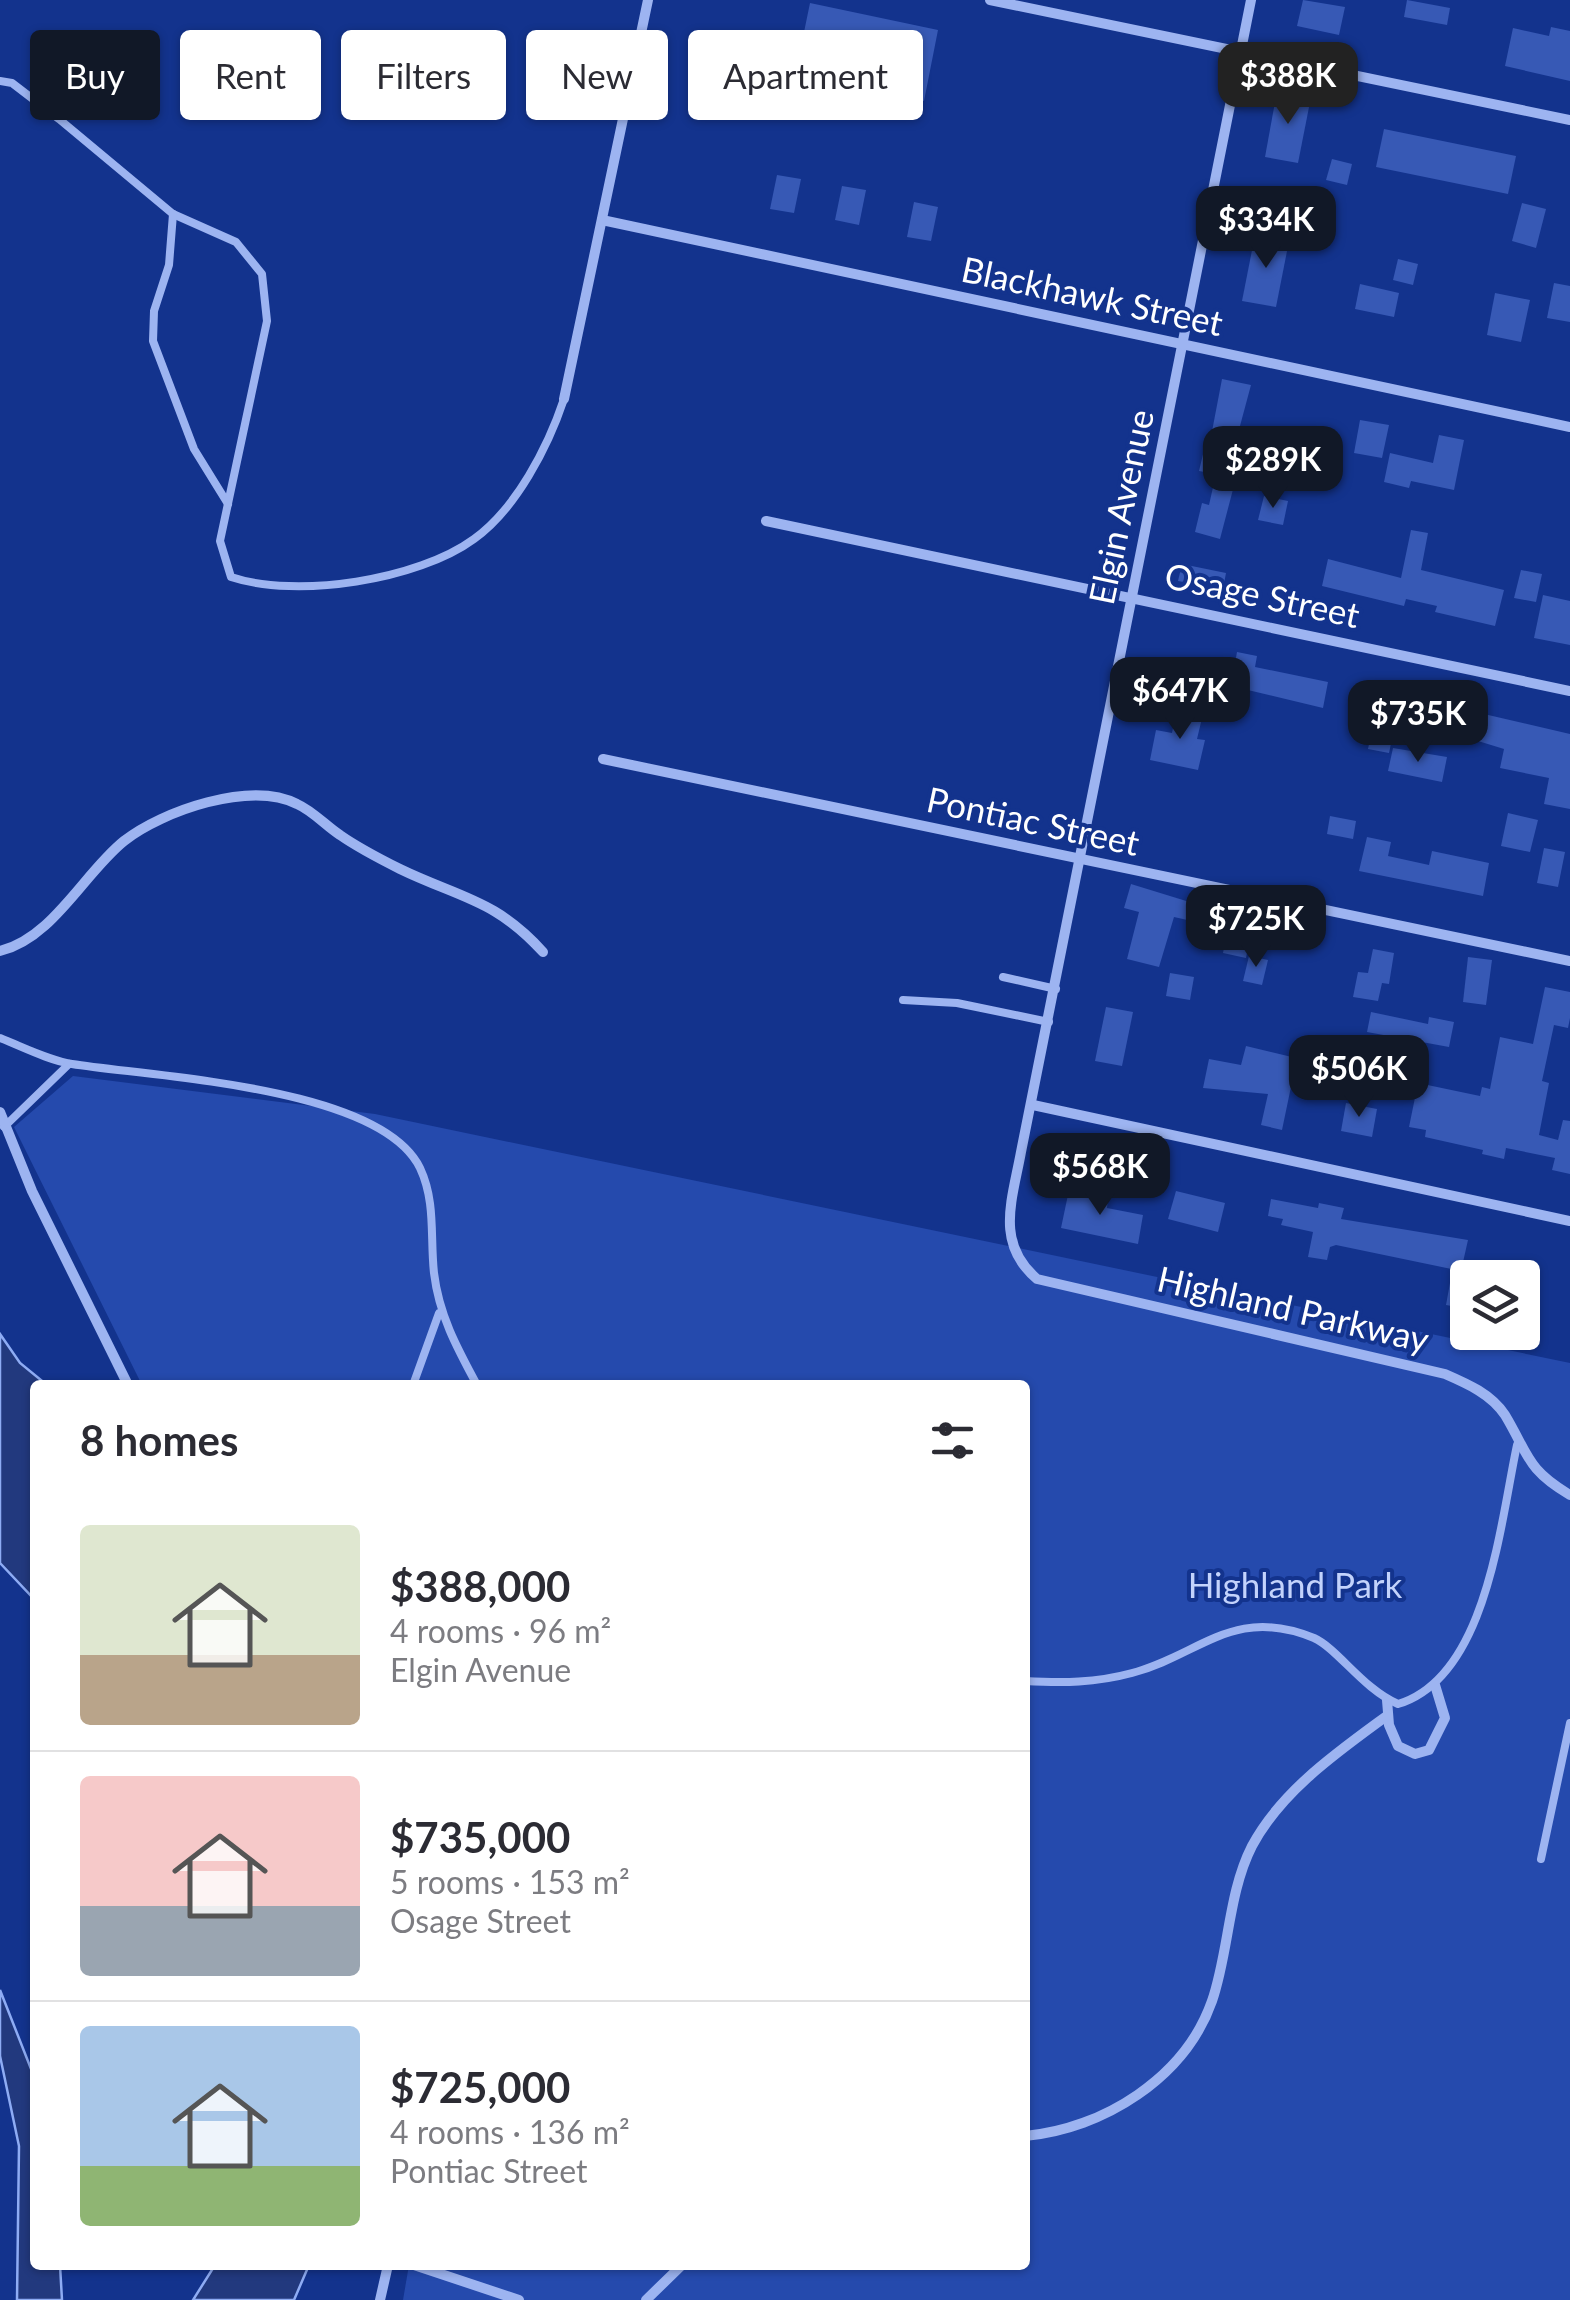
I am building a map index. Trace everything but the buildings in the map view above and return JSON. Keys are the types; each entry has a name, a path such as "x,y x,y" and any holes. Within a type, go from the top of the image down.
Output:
{"street":[{"path":"564,399 648,0"},
{"path":"990,0 1570,120"},
{"name":"Elgin Avenue","path":"1016,1262 1008,1219 1251,0"},
{"name":"Blackhawk Street","path":"602,220 1570,427"},
{"name":"Osage Street","path":"766,522 1570,691"},
{"name":"Pontiac Street","path":"603,759 1570,961"},
{"path":"0,951 32,936 124,841 162,818 218,798 261,797 296,802 369,854 490,904 543,952"},
{"path":"1033,1105 1570,1221"},
{"path":"0,1112 126,1380"},
{"name":"Highland Parkway","path":"1016,1262 1037,1279 1446,1374 1480,1390 1504,1414 1517,1445 1542,1478 1570,1495"},
{"path":"1388,1700 1388,1715 1398,1746 1415,1754 1429,1750 1445,1718 1435,1685"},
{"path":"1030,2136 1066,2132 1110,2111 1148,2089 1185,2052 1212,2002 1252,1847 1283,1804 1325,1761 1388,1715"},
{"path":"380,2300 387,2270"},
{"path":"429,2270 519,2300"},
{"path":"646,2300 677,2270"}],"lane":[{"path":"0,82 12,83 60,119 174,214 236,242 262,274 266,321 220,541 232,577 255,585 356,581 424,565 475,538 510,500 538,458 564,399"},
{"path":"174,214 169,265 154,311 153,341 194,449 228,504"},
{"path":"1002,977 1056,990"},
{"path":"903,1000 957,1003 1050,1022"},
{"path":"0,1038 70,1064 214,1081 324,1106 375,1124 418,1164 431,1201 434,1272 444,1323 474,1380"},
{"path":"4,1127 70,1064"},
{"path":"415,1380 441,1309"},
{"path":"1030,1681 1085,1684 1136,1672 1228,1630 1275,1627 1318,1640 1375,1694 1398,1704 1418,1698 1435,1685 1466,1640 1487,1587 1517,1445"},
{"path":"1542,1860 1570,1722"}],"green space":[{"name":"Highland Park","path":"73,1076 375,1114 1450,1338 1450,1350 1508,1350 1570,1363 1570,2300 403,2300 408,2270 1030,2270 1030,1380 140,1380 14,1127"}],"shaded area":[{"path":"0,1334 20,1363 41,1380 30,1380 30,1595 0,1563"},
{"path":"0,1990 30,2066 30,2270 60,2270 62,2300 17,2300 19,2146 0,2056"},
{"path":"212,2270 307,2270 294,2300 193,2300"}]}
